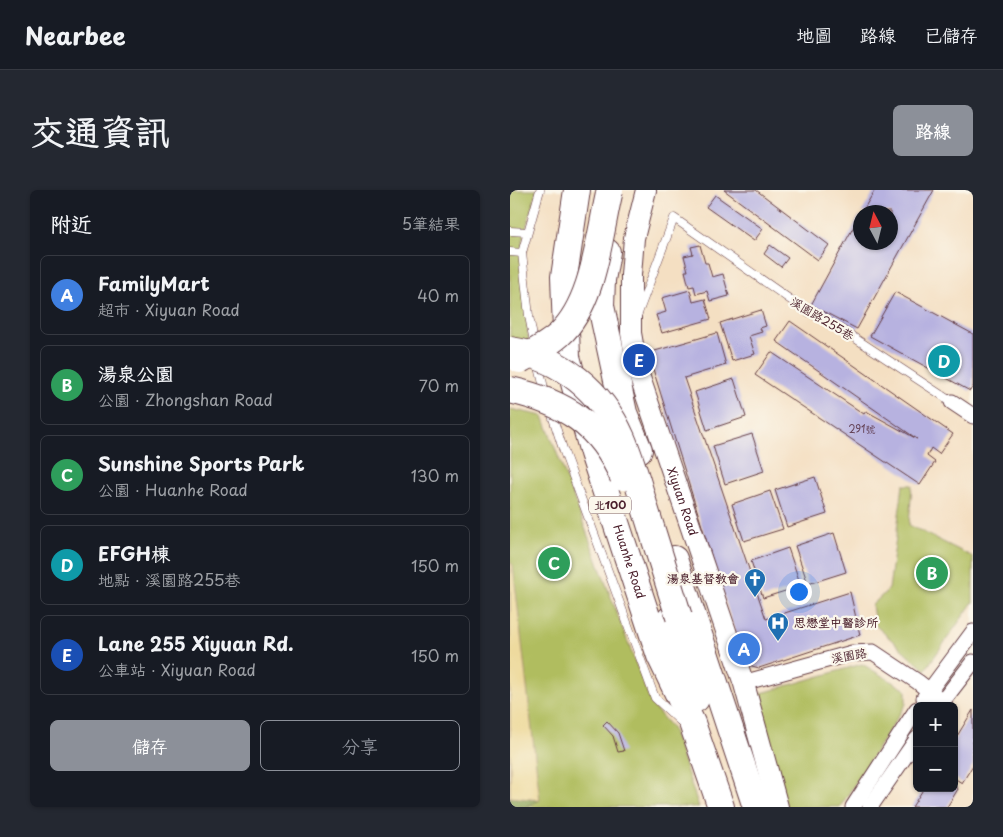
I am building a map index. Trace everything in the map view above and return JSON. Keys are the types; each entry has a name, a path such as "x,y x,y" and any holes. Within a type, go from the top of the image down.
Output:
{"highway":[{"name":"Huanhe Road","path":"577,190 564,278 568,357 593,453 660,656 692,723 721,807"},
{"path":"510,351 527,345 548,331 561,316 572,298 589,247 600,190"},
{"path":"510,363 539,349 560,334 572,319 586,294 610,190"},
{"path":"622,190 605,259 602,280 601,306 609,348 624,412 644,464 756,807"},
{"path":"510,351 545,359 584,384 603,404 622,438 732,807"},
{"path":"510,390 556,404 575,414 608,449 618,467 628,489 675,618 741,807"},
{"path":"660,656 709,807"}],"street":[{"name":"Xiyuan Road","path":"646,190 634,238 631,275 631,333 638,372 744,684 778,807"},
{"name":"溪園路255巷","path":"952,402 973,416"},
{"path":"921,702 973,632"},
{"name":"溪園路","path":"744,684 852,653 873,652 918,682 940,702"},
{"path":"942,702 973,662"},
{"path":"853,807 913,715"},
{"path":"870,807 913,745"}],"lane":[{"path":"540,190 522,253 529,316 542,383 564,452 655,698 680,722"},
{"name":"溪園路255巷","path":"631,333 674,218 805,310 838,327 952,402"},
{"path":"510,231 527,232"},
{"path":"510,252 522,253"}],"green space":[{"path":"510,190 537,190 522,242 529,348 510,346"},
{"path":"510,409 543,416 651,704 672,728 699,807 510,807"},
{"path":"903,485 912,485 909,525 973,557 973,602 925,670 875,625 872,605 889,589"},
{"path":"862,664 906,690 906,704 840,807 786,807 755,695"},
{"path":"510,797 540,800 525,807 510,807"}],"sand":[{"path":"510,562 513,565 540,800 510,797"}],"building":[{"path":"724,190 756,190 829,245 818,260"},
{"path":"875,190 934,190 857,329 811,305 853,228 853,250 898,250 898,205 866,205"},
{"path":"715,195 763,229 754,241 706,207"},
{"path":"700,245 705,263 708,263 712,277 723,274 729,296 710,301 707,291 696,294 694,286 689,287 685,271 688,271 684,256 693,254 691,247"},
{"path":"770,245 788,258 781,267 764,254"},
{"path":"690,290 693,302 705,299 711,319 662,333 656,315 666,312 662,298"},
{"path":"895,292 973,334 973,386 970,391 870,336"},
{"path":"761,310 766,326 760,328 762,332 749,336 755,354 732,361 720,323"},
{"path":"790,321 953,434 939,454 931,448 927,456 935,462 920,485 755,375 771,352 864,414 866,411 917,439 776,341"},
{"path":"717,333 726,365 684,378 766,619 850,592 860,635 759,668 745,664 648,353"},
{"path":"734,379 746,417 707,430 695,392"},
{"path":"752,434 764,471 725,484 713,446"},
{"path":"815,477 827,514 787,527 775,490"},
{"path":"770,491 783,529 744,541 732,504"},
{"path":"834,533 846,572 808,584 795,546"},
{"path":"788,548 801,586 763,598 751,561"},
{"path":"973,710 973,765 962,783 958,780 958,734"},
{"path":"607,721 618,733 624,751 618,752 613,736 603,725"},
{"path":"921,792 956,792 947,807 912,807"}],"place":[{"name":"Lane 255 Xiyuan Rd.","path":"639,360"},
{"name":"EFGH棟","path":"944,361"},
{"name":"Sunshine Sports Park","path":"554,563"},
{"name":"湯泉公園","path":"932,573"},
{"name":"湯泉基督教會","path":"755,598"},
{"name":"思懋堂中醫診所","path":"778,642"},
{"name":"FamilyMart","path":"744,649"}]}
